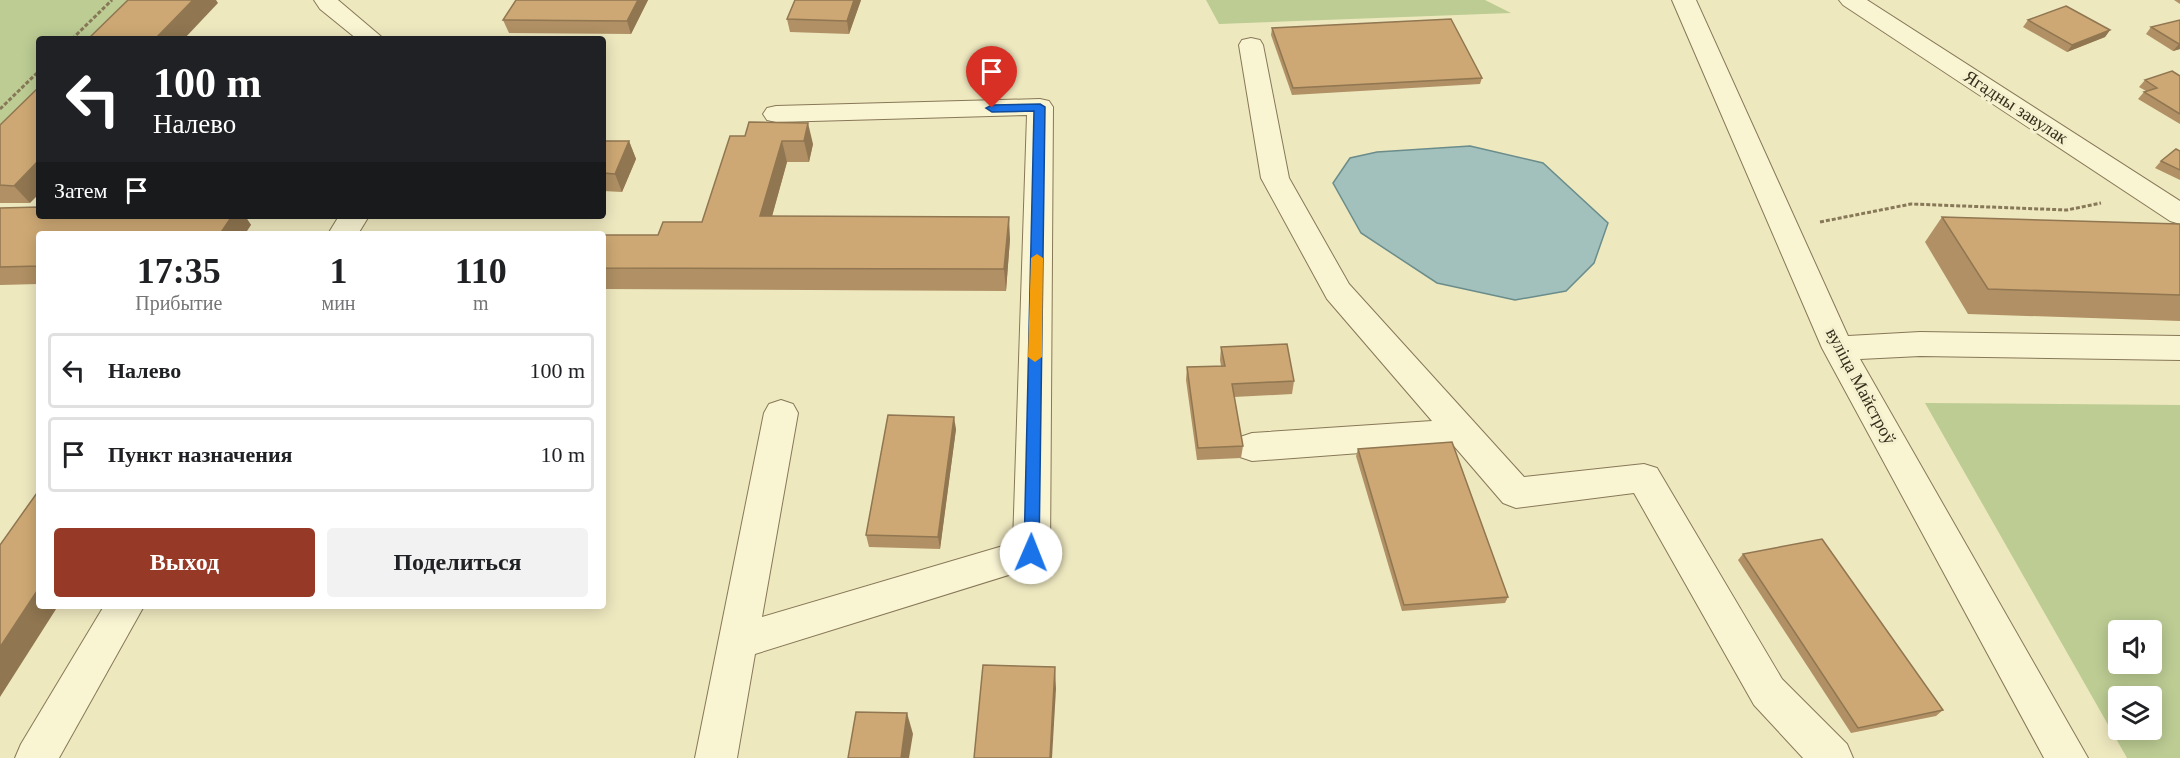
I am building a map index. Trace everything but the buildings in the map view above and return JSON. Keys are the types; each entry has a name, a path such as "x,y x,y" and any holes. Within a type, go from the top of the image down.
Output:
{"street":[{"path":"326,0 368,36"},
{"name":"вуліца Майстроў","path":"1684,0 1838,348 2067,758"},
{"name":"Ягадны завулак","path":"1851,0 2180,214"},
{"path":"1251,45 1275,178 1338,291 1516,493 1644,478 1768,693 1832,758"},
{"path":"738,642 1031,553 1040,107 776,114"},
{"path":"1838,348 1920,344 2180,348"},
{"path":"716,758 781,413"},
{"path":"1252,447 1462,432"},
{"path":"36,758 123,609"}],"path":[{"path":"75,36 112,0"},
{"path":"0,108 36,74"},
{"path":"1784,230 1911,204 2067,210 2150,194"}],"green space":[{"path":"0,0 141,0 105,36 36,36 36,105 0,141"},
{"path":"1206,0 1485,0 1511,13 1219,24"},
{"path":"1925,403 2180,405 2180,758 2127,758 2117,740 2162,740 2162,686 2108,686 2108,725"}],"water":[{"path":"1470,146 1543,163 1608,223 1594,263 1566,291 1515,300 1437,283 1361,233 1333,183 1350,158 1377,152"}],"slow traffic":[{"path":"1035,357 1037,258"}],"route":[{"path":"992,108 1040,107 1031,553"}]}
